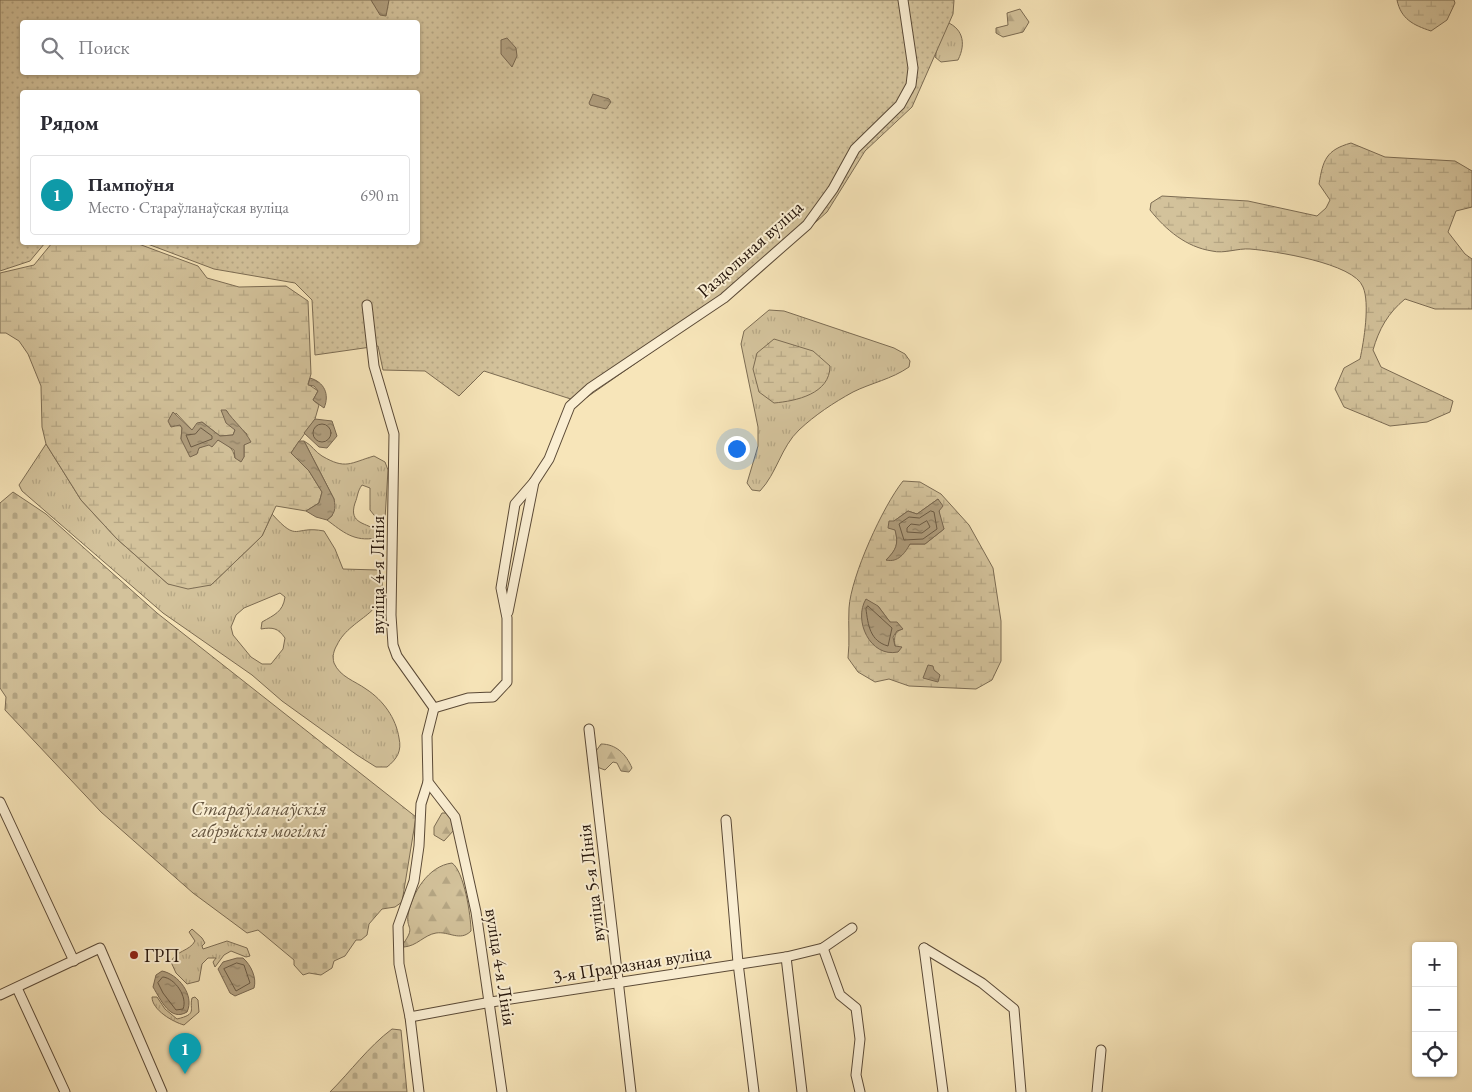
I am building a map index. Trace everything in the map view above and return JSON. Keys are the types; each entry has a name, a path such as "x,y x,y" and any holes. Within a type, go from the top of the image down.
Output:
{"street":[{"name":"Раздольная вуліца","path":"534,482 549,459 570,406 590,388 724,298 807,225 833,190 855,149 900,105 911,85 913,68 903,0"},
{"name":"вуліца 4-я Лінія","path":"367,305 374,366 394,434 391,615 393,645 397,656 434,708"},
{"path":"507,618 501,588 515,504 534,482"},
{"path":"419,1092 410,1017 399,964 398,926 414,881 420,846 421,804 428,782 427,736 434,708 468,698 493,697 507,682 507,618 534,482"},
{"name":"вуліца 5-я Лінія","path":"589,729 632,1092"},
{"name":"вуліца 4-я Лінія","path":"428,782 455,817 476,912 491,1002 502,1092"},
{"path":"0,802 74,962"},
{"path":"726,820 738,963 754,1092"},
{"name":"3-я Праразная вуліца","path":"410,1017 491,1002 786,957 823,948 852,928"},
{"path":"0,995 74,962 100,948 162,1092"},
{"path":"823,948 840,995 856,1008 860,1039 856,1075 860,1092"},
{"path":"943,1092 924,948 982,983 1014,1009 1021,1092"},
{"path":"786,957 802,1092"},
{"path":"17,988 66,1092"},
{"path":"1097,1092 1101,1050"}],"green space":[{"path":"0,0 954,0 953,14 912,107 865,151 827,212 738,292 580,402 484,371 459,396 425,371 383,370 378,346 315,355 312,300 295,283 214,269 150,245 420,245 420,90 20,90 20,245 43,245 30,261 0,271"},
{"path":"1397,0 1454,0 1455,3 1447,20 1431,31 1405,17"},
{"path":"1020,9 1029,22 1023,32 1003,37 996,33 996,28 1008,25 1007,13"},
{"path":"944,21 955,27 961,36 962,47 958,60 941,62 935,57"},
{"path":"1351,143 1385,157 1455,161 1472,171 1472,207 1456,211 1448,232 1465,254 1472,259 1472,309 1435,309 1405,299 1385,322 1373,350 1381,367 1453,401 1450,412 1427,422 1390,426 1344,407 1335,389 1344,368 1360,359 1362,351 1366,322 1366,302 1363,287 1357,279 1345,271 1330,265 1277,252 1241,249 1217,252 1194,246 1170,231 1150,210 1151,203 1162,196 1248,201 1317,216 1326,208 1330,200 1319,184 1324,162 1336,149"},
{"path":"50,245 141,245 198,266 207,278 239,287 286,286 308,301 311,374 308,384 318,391 313,400 319,405 315,419 291,453 309,471 322,492 319,503 306,511 276,506 262,536 211,585 188,589 168,584 117,539 81,500 46,444 42,427 41,386 28,354 19,341 6,333 0,333 0,273 34,265","holes":["226,410 234,423 247,434 244,445 244,457 235,458 230,447 218,440 199,448 181,439 182,428 180,425 174,425 176,413 192,430 202,422 220,436 233,435 235,430"]},
{"path":"769,310 784,311 894,348 905,354 910,361 909,367 902,371 838,400 799,430 788,444 771,476 760,491 752,490 747,483 758,446 758,427 741,344 744,331"},
{"path":"774,339 813,351 830,366 828,376 818,389 801,398 774,403 759,392 753,369 757,353"},
{"path":"304,441 320,454 337,463 348,464 374,456 385,462 388,470 385,519 378,520 370,510 370,488 362,485 358,492 354,510 356,519 379,532 376,538 361,539 349,535 327,520 332,516 334,499"},
{"path":"46,444 81,500 117,539 168,584 211,585 262,536 272,514 292,531 324,531 335,549 343,569 378,570 382,584 382,596 377,605 344,635 335,649 333,660 340,672 372,693 388,710 395,723 399,738 400,747 394,761 387,767 376,767 282,701 252,675 163,613 22,491 19,485","holes":["280,593 285,597 280,610 262,622 261,629 272,628 280,632 285,638 283,649 271,664 262,664 251,657 233,635 231,627 236,615 244,608"]},
{"path":"903,481 920,482 941,494 969,525 993,568 1001,621 1001,661 992,680 976,689 909,686 889,679 875,682 858,672 848,658 849,608 855,578 869,542 895,492","holes":["938,499 940,520 944,529 925,544 910,544 903,553 886,560 891,555 897,542 894,521 908,511 917,514","878,606 890,622 902,629 895,636 895,646"]},
{"name":"Стараўланаўскія габрэйскія могілкі","path":"13,492 46,514 157,613 416,817 402,902 395,907 382,909 369,924 367,935 361,940 356,940 345,956 334,961 332,968 321,975 309,973 303,975 294,965 294,960 258,930 247,933 193,893 101,812 5,710 6,697 0,688 0,503"},
{"path":"601,744 616,748 624,754 632,768 629,772 621,771 617,763 613,762 605,770 597,767 596,751"},
{"path":"442,813 446,813 453,818 454,830 444,841 434,835 434,827"},
{"path":"452,863 460,875 463,884 470,915 471,931 463,936 436,933 413,945 404,947 403,944 410,931 408,915 417,890 422,882 436,869"},
{"path":"192,929 205,943 202,946 203,949 227,941 247,948 250,956 246,957 231,951 224,955 215,967 213,962 216,958 208,958 202,964 199,981 187,984 176,973 171,962 176,955 190,947 195,941 189,932"},
{"path":"152,997 157,997 165,1009 177,1019 190,1013 192,998 195,997 198,1000 199,1012 184,1025 159,1011"},
{"path":"392,1029 401,1030 407,1092 330,1092 367,1051"}],"water":[{"path":"371,0 389,0 386,16 380,15"},
{"path":"507,38 516,48 517,56 512,67 501,54 501,40"},
{"path":"593,94 609,99 611,102 606,109 590,105"},
{"path":"310,378 319,382 326,393 324,408 313,400 318,391 314,386 308,385"},
{"path":"221,410 226,410 251,442 244,445 244,457 241,462 235,458 234,450 218,440 212,447 209,445 199,448 197,454 190,457 181,439 182,428 180,425 171,427 168,421 173,412 192,430 197,423 202,422 220,436 233,435 235,430 226,423"},
{"path":"315,419 332,421 337,436 327,448 319,447 304,433"},
{"path":"299,441 304,441 334,499 334,511 327,520 316,517 306,511 319,503 322,492 309,471 291,453"},
{"path":"938,499 943,506 939,511 944,529 925,544 910,544 898,559 886,560 897,543 895,530 888,528 889,521 894,521 908,511 917,514"},
{"path":"866,599 878,606 890,622 897,622 903,629 897,631 893,637 895,646 902,647 898,652 888,652 879,649 867,636 863,627 862,617 862,608"},
{"path":"928,665 933,666 934,670 940,675 938,682 923,678"},
{"path":"243,958 249,964 253,972 255,984 254,988 235,996 230,993 218,969 223,962"},
{"path":"162,971 174,976 184,986 189,999 187,1012 176,1014 171,1012 159,998 153,987 156,975"}],"place":[{"name":"ГРП","path":"134,955"},
{"name":"Пампоўня","path":"185,1074"}]}
